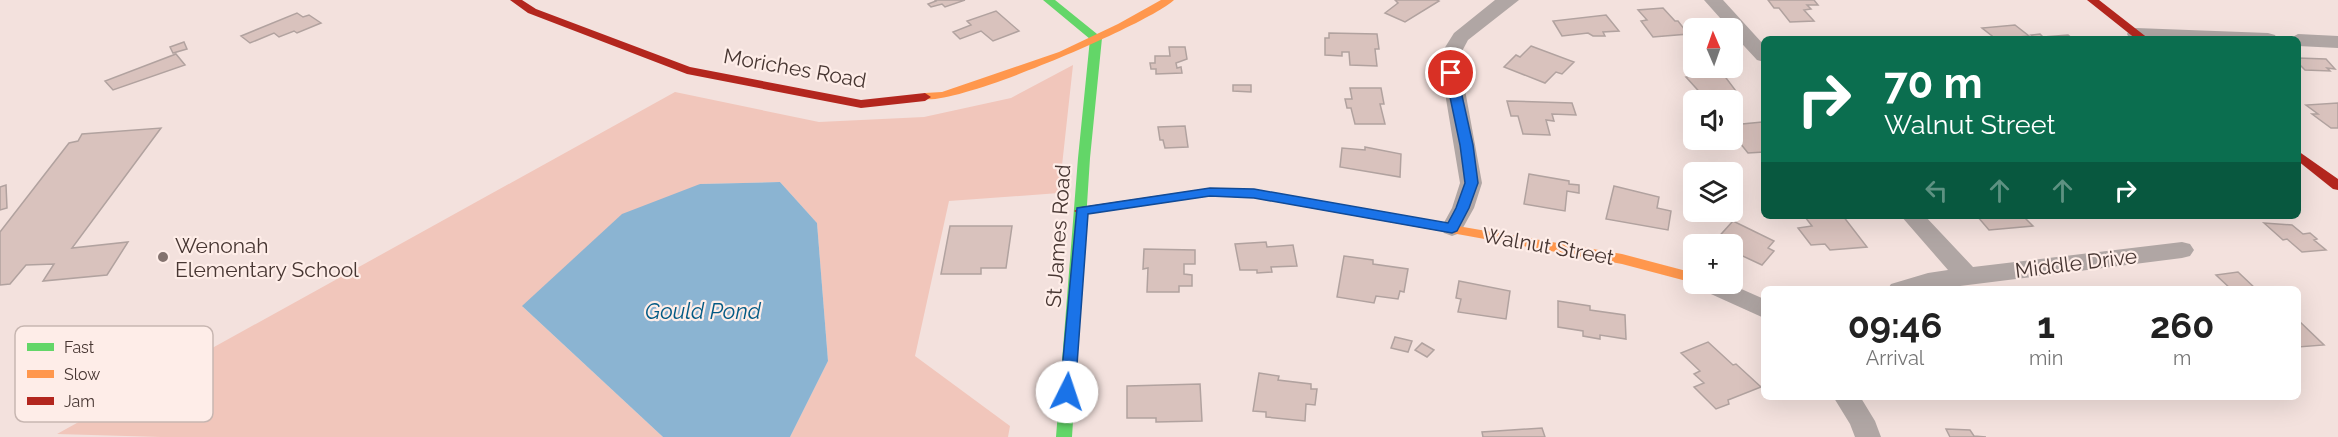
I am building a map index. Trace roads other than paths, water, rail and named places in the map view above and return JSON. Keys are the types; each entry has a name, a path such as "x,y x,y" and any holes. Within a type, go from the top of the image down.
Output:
{"street":[{"name":"Moriches Road","path":"515,0 532,11 687,70 861,104 944,95 1064,54 1169,0"},
{"path":"1048,0 1096,38"},
{"path":"1452,228 1463,208 1471,183 1449,57 1461,37 1502,3 1510,0"},
{"path":"1713,0 1761,53"},
{"path":"2092,0 2140,36"},
{"name":"St James Road","path":"1064,437 1084,158 1096,38"},
{"path":"2301,40 2338,42"},
{"path":"2301,157 2334,180"},
{"name":"Walnut Street","path":"1081,211 1210,192 1254,194 1622,259 1683,275"},
{"path":"1915,219 1967,276"},
{"name":"Middle Drive","path":"1912,286 1928,281 2182,250"},
{"path":"1732,294 1761,308"},
{"path":"1848,400 1862,421 1868,437"}],"water":[{"name":"Gould Pond","path":"780,182 817,223 828,361 790,437 663,437 522,306 622,214 700,184"}],"place":[{"name":"Wenonah Elementary School","path":"163,257"}]}
